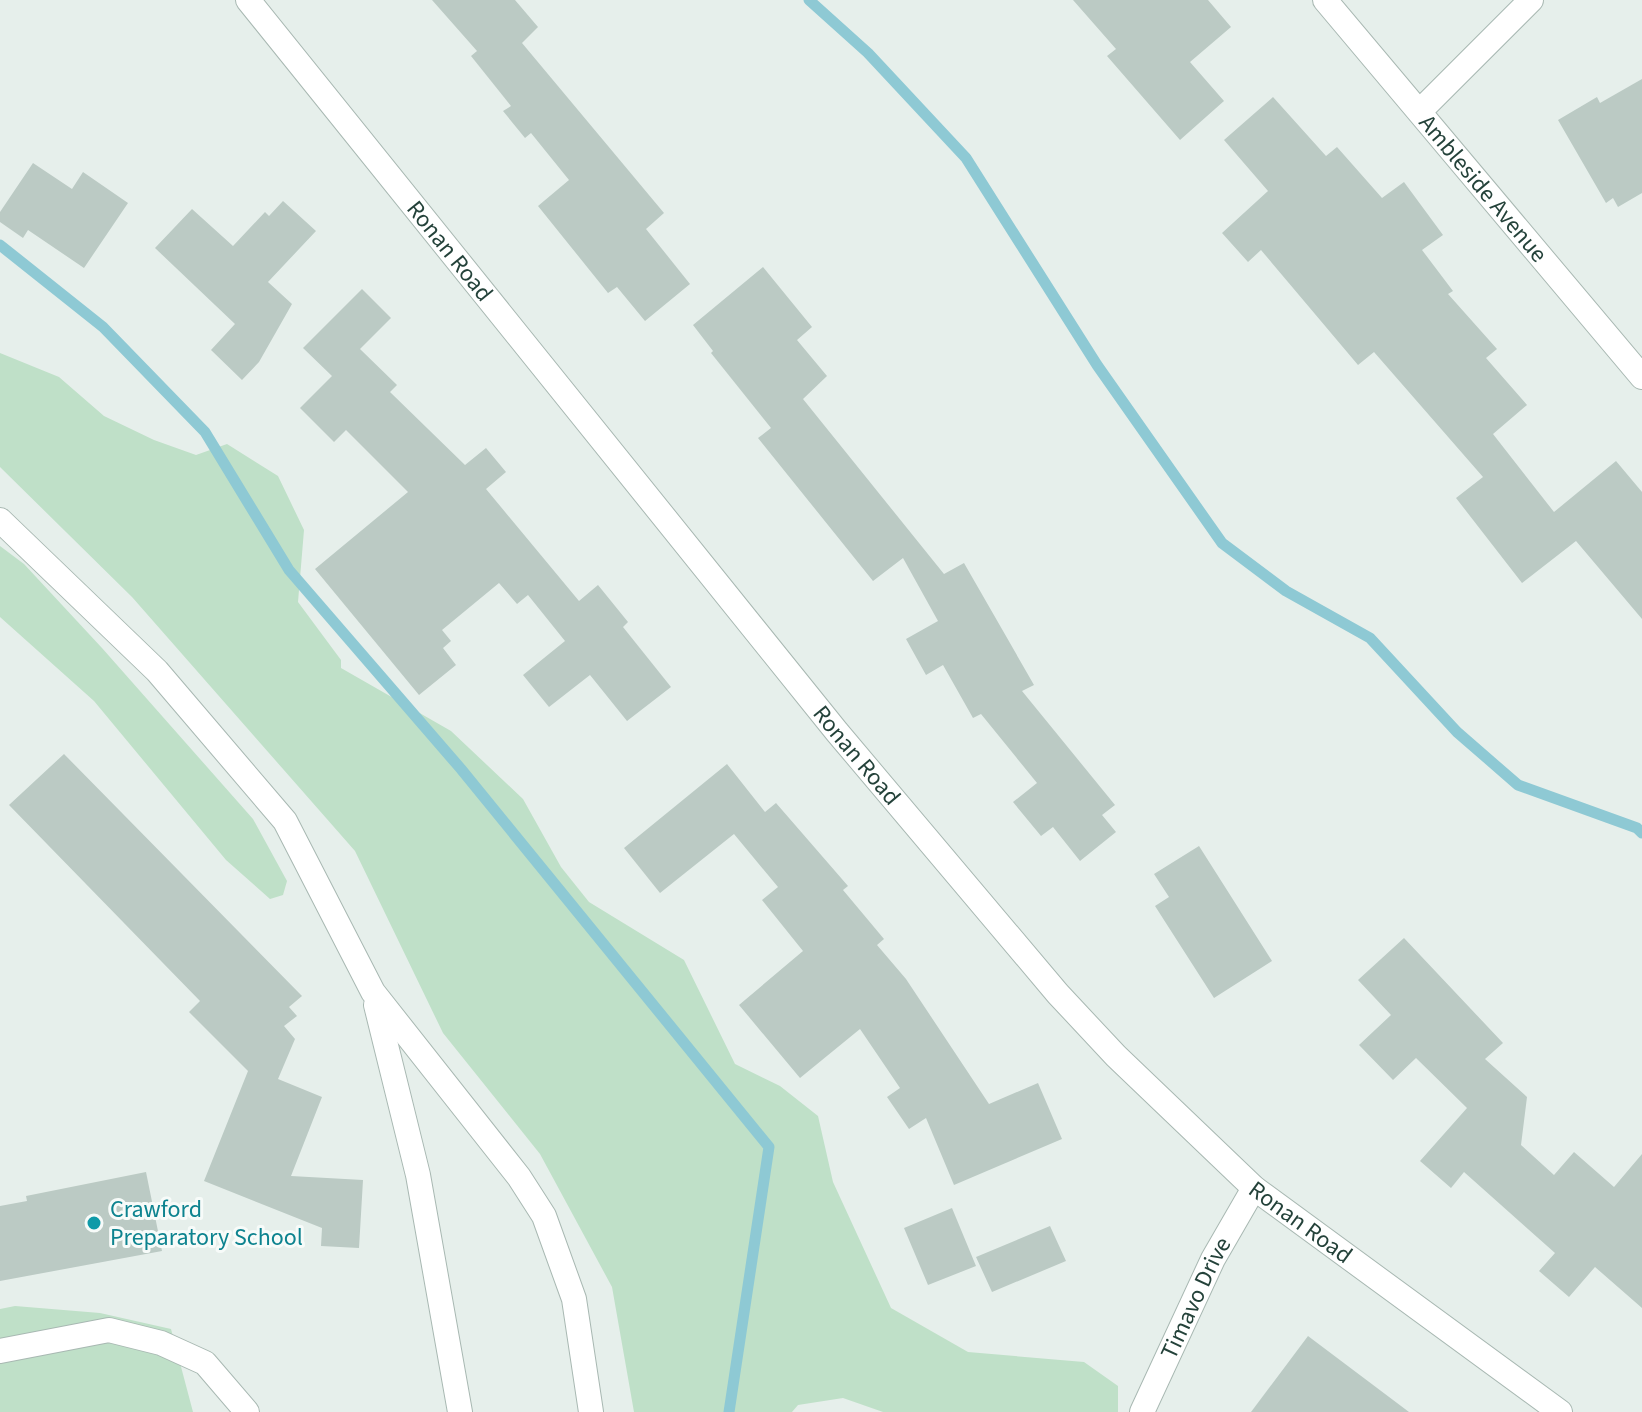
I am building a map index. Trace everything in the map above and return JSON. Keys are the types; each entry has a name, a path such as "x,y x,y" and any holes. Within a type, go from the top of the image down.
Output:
{"street":[{"name":"Ronan Road","path":"248,0 837,732 983,907 1116,1056 1254,1188 1560,1412"},
{"name":"Ambleside Avenue","path":"1325,0 1642,377"},
{"path":"1420,111 1531,0"},
{"path":"0,520 157,671 285,821 373,992 519,1177 544,1216 574,1299 591,1412"},
{"path":"373,992 418,1175 460,1412"},
{"name":"Timavo Drive","path":"1142,1412 1213,1259 1254,1188"},
{"path":"0,1351 109,1330 161,1343 205,1363 247,1412"}],"green space":[{"path":"0,353 59,377 104,416 154,440 196,455 227,444 278,476 304,530 298,602 341,660 341,668 451,731 523,799 561,867 589,902 684,960 735,1064 780,1086 818,1116 833,1182 891,1308 968,1352 1084,1362 1118,1386 1118,1412 883,1412 843,1398 798,1405 792,1412 634,1412 612,1287 540,1154 443,1033 355,851 132,597 0,467"},
{"path":"0,546 24,564 102,648 253,819 287,881 283,895 270,899 226,860 94,701 0,617"},
{"path":"15,1306 100,1313 171,1329 193,1412 0,1412 0,1309"}],"building":[{"path":"432,0 515,0 538,27 522,43 664,213 646,229 690,284 645,321 617,287 608,293 538,206 569,180 531,133 525,138 503,111 511,106 471,56 477,51"},
{"path":"1073,0 1208,0 1231,27 1190,62 1224,101 1180,140 1107,56 1116,49"},
{"path":"1642,79 1642,193 1618,207 1613,198 1606,203 1558,120 1597,97 1600,103"},
{"path":"1273,97 1326,156 1337,147 1382,198 1404,182 1443,235 1422,250 1453,291 1448,294 1497,349 1486,358 1527,405 1493,434 1554,512 1616,461 1642,492 1642,619 1576,541 1522,583 1456,498 1483,477 1374,352 1358,365 1261,250 1248,262 1222,233 1268,191 1224,140"},
{"path":"33,163 72,189 83,172 128,203 84,268 28,230 23,238 0,222 0,212"},
{"path":"283,201 316,231 268,282 292,304 259,362 242,380 211,350 235,324 155,248 192,209 233,246 265,212 269,216"},
{"path":"763,267 812,327 797,340 827,376 803,399 944,574 964,563 1034,685 1022,691 1115,805 1102,815 1116,832 1080,861 1053,827 1041,836 1013,802 1037,783 981,714 973,718 943,665 926,675 906,639 938,621 903,558 873,581 758,438 771,428 711,353 713,351 693,325"},
{"path":"362,289 391,318 360,349 397,385 390,392 465,465 486,448 506,472 486,489 579,601 598,585 628,622 623,627 671,687 627,721 590,675 549,707 523,675 565,641 528,595 517,604 499,583 442,630 451,641 443,648 456,665 419,695 315,569 408,492 346,430 334,442 300,408 332,376 303,348"},
{"path":"64,754 302,996 289,1007 297,1016 284,1026 295,1039 278,1079 322,1097 291,1176 363,1180 359,1248 321,1246 322,1228 204,1181 248,1071 189,1012 200,1001 9,805"},
{"path":"727,764 765,812 776,803 848,886 843,890 884,939 877,945 906,979 989,1104 1038,1083 1062,1139 954,1185 926,1118 909,1129 887,1097 900,1088 860,1029 800,1078 739,1005 803,951 762,900 778,887 734,834 660,893 624,848"},
{"path":"1199,846 1272,961 1214,998 1155,906 1169,897 1154,874"},
{"path":"1404,938 1503,1043 1485,1059 1527,1097 1521,1145 1554,1175 1574,1152 1614,1187 1642,1154 1642,1308 1595,1267 1569,1297 1539,1271 1555,1253 1464,1172 1451,1188 1420,1161 1467,1108 1416,1058 1393,1080 1359,1045 1391,1015 1358,980"},
{"name":"Crawford Preparatory School","path":"146,1172 162,1251 0,1281 0,1206 27,1201 26,1196"},
{"path":"952,1208 976,1266 928,1285 904,1228"},
{"path":"1050,1226 1066,1261 992,1292 976,1257"},
{"path":"1308,1336 1409,1412 1251,1412"}],"waterway":[{"path":"809,0 868,53 966,158 1097,365 1222,543 1286,591 1370,638 1457,732 1518,785 1637,828 1642,833"},
{"path":"0,245 103,327 205,432 289,570 461,769 769,1147 729,1412"}],"place":[{"name":"Crawford Preparatory School","path":"94,1223"}]}
